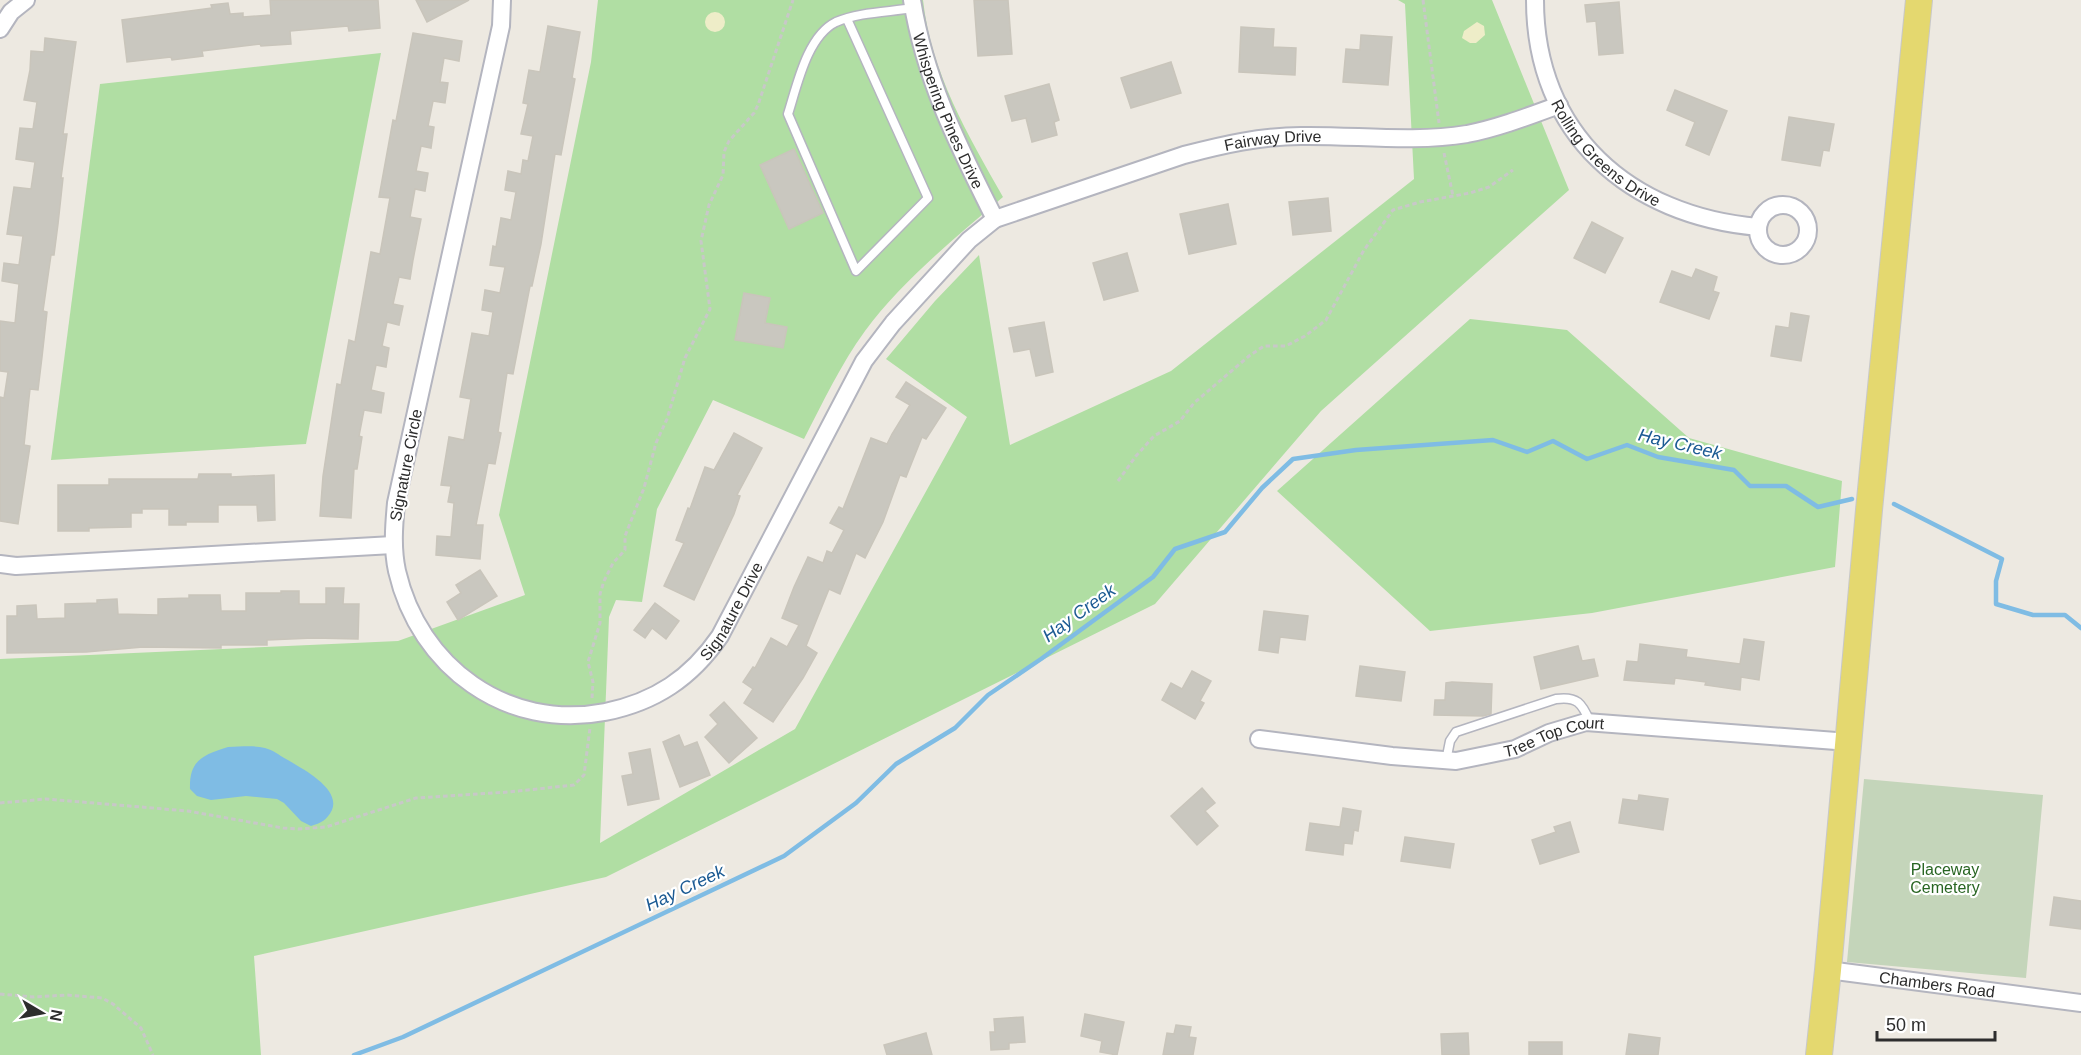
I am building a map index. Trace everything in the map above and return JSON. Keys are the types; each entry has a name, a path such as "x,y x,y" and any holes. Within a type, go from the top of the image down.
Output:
{"main road":[{"path":"1819,1055 1919,0"}],"street":[{"path":"0,29 11,12 26,0"},
{"name":"Signature Circle","path":"0,564 15,566 393,545 396,503 501,26 502,0"},
{"name":"Rolling Greens Drive","path":"1535,0 1542,60 1559,105 1585,146 1602,164 1644,194 1666,206 1711,221 1758,227"},
{"name":"Whispering Pines Drive","path":"912,4 923,53 936,95 995,219"},
{"name":"Fairway Drive","path":"995,219 1184,155 1229,144 1301,136 1467,134 1559,105"},
{"name":"Signature Drive","path":"393,545 396,569 409,609 431,645 453,670 482,692 508,704 560,715 591,714 632,705 668,688 697,666 720,636 864,361 893,323 969,240 995,219"},
{"name":"Tree Top Court","path":"1260,739 1446,761 1475,758 1515,749 1570,725 1590,722 1849,742"},
{"name":"Chambers Road","path":"1828,970 2081,1003"}],"lane":[{"path":"847,19 928,198 856,271 788,114 809,52 826,28 835,22 847,19 912,4"},
{"path":"1446,761 1450,741 1456,732 1556,699 1567,698 1577,701 1585,709 1590,722"}],"path":[{"path":"0,803 46,799 188,811 297,829 326,827 416,798 574,785 584,775 593,682 588,662 600,623 600,594 613,563 625,550 626,536 644,488 656,443 667,419 684,358 710,309 701,241 709,205 723,175 724,152 729,141 754,113 758,105 793,0"},
{"path":"1424,0 1440,136 1453,196"},
{"path":"1118,481 1154,436 1180,421 1194,403 1249,356 1264,345 1286,346 1305,336 1326,320 1364,250 1393,210 1490,187 1513,170"},
{"path":"0,994 34,997 89,995 102,998 113,1004 141,1028 153,1055"}],"green space":[{"path":"598,0 923,0 934,53 953,103 1003,197 930,260 879,313 848,357 804,439 713,400 657,509 642,602 616,600 609,617 600,843 795,729 967,417 886,359 935,301 979,255 1010,445 1171,371 1414,179 1405,4 1398,0 1492,0 1569,190 1321,411 1155,604 606,877 254,956 261,1055 0,1055 0,659 398,641 525,595 499,515 591,62"},
{"path":"381,53 306,444 51,460 100,84"},
{"path":"1470,319 1567,330 1689,438 1842,481 1835,567 1592,613 1430,631 1277,491"},
{"name":"Placeway Cemetery","path":"1864,779 2043,795 2026,978 1847,962"}],"sand":[{"path":"711,12 719,12 725,18 725,26 719,32 711,32 705,26 705,18"},
{"path":"1477,22 1484,26 1485,35 1476,43 1470,43 1462,38 1464,31"}],"water":[{"path":"228,747 268,749 310,773 331,794 332,810 323,821 311,826 301,821 277,799 246,796 211,800 197,796 190,789 190,779 195,765 205,756"}],"building":[{"path":"270,0 378,0 380,28 349,31 348,26 290,31 291,44 261,46 260,44 202,51 203,56 127,62 122,20 212,8 211,5 228,3 230,14 243,13 243,17 271,15"},
{"path":"416,0 469,0 427,22"},
{"path":"974,0 1008,0 1012,54 978,56"},
{"path":"1619,2 1623,53 1599,55 1596,21 1587,22 1585,5"},
{"path":"548,26 580,32 572,78 575,79 561,155 555,154 541,244 532,286 530,286 513,374 507,373 498,432 501,433 495,464 488,463 476,525 483,525 480,559 436,555 437,536 451,537 454,503 448,502 451,486 441,485 449,437 464,440 471,399 460,397 472,333 489,336 493,312 482,310 485,290 500,293 505,267 490,265 493,246 496,247 501,218 511,220 516,192 505,190 508,171 521,174 523,160 528,161 533,136 521,134 528,104 523,103 529,70 540,72"},
{"path":"1241,27 1274,29 1273,47 1296,48 1295,75 1239,72"},
{"path":"413,33 462,41 459,61 444,58 440,82 448,83 445,103 433,101 428,126 434,127 431,148 421,146 416,171 428,173 425,191 415,189 410,217 421,219 410,279 399,277 393,304 403,306 399,325 387,322 382,346 389,348 386,367 376,365 371,390 384,393 381,413 364,410 359,436 362,437 357,469 354,469 351,518 320,516 323,476 337,384 341,385 349,340 355,342 371,252 380,254 390,198 379,197 393,120 396,121"},
{"path":"1361,35 1392,37 1388,85 1343,82 1346,49 1360,50"},
{"path":"45,38 76,42 63,134 67,134 58,224 43,311 47,312 38,390 30,389 24,445 30,446 18,524 0,521 0,397 4,398 8,372 0,371 0,321 15,323 19,284 2,281 4,263 19,265 23,236 7,234 14,187 31,189 35,162 16,159 20,128 33,129 37,102 24,100 31,51 44,52"},
{"path":"1171,62 1181,93 1131,108 1121,78"},
{"path":"1049,84 1059,120 1054,122 1057,135 1032,142 1026,118 1012,121 1005,96"},
{"path":"1675,90 1727,111 1709,155 1686,145 1695,122 1667,110"},
{"path":"1789,117 1834,124 1829,151 1823,150 1820,166 1782,160"},
{"path":"794,149 823,213 789,229 760,165"},
{"path":"1328,198 1331,231 1293,235 1289,202"},
{"path":"1228,204 1236,244 1189,254 1180,214"},
{"path":"1592,222 1623,238 1605,273 1574,258"},
{"path":"1127,253 1138,291 1104,300 1093,263"},
{"path":"1696,269 1717,277 1713,291 1719,293 1709,319 1660,302 1672,271 1692,278"},
{"path":"744,293 770,298 765,323 787,327 783,348 735,340"},
{"path":"1791,313 1809,316 1801,361 1771,356 1776,326 1789,328"},
{"path":"1044,322 1053,372 1036,376 1030,349 1014,352 1009,328"},
{"path":"906,382 946,408 926,439 922,437 906,477 900,475 883,522 865,558 856,553 840,594 829,589 806,646 817,653 773,722 744,703 753,689 743,682 753,667 755,668 771,638 787,647 799,625 782,618 794,587 808,557 823,563 827,551 832,553 844,530 830,523 839,507 843,509 871,438 887,444 910,405 896,397"},
{"path":"734,433 762,448 737,495 740,496 734,514 694,600 664,586 684,543 676,540 705,467 714,470"},
{"path":"199,474 231,474 231,477 274,475 275,520 258,521 257,505 218,505 218,522 186,522 186,525 169,525 169,509 142,509 142,513 131,513 131,527 58,531 58,485 109,485 109,479 198,479"},
{"path":"480,570 497,596 458,620 447,602 461,593 456,585"},
{"path":"326,588 344,588 343,604 359,604 358,639 267,640 267,645 221,645 221,648 143,647 86,652 7,653 7,616 17,616 17,606 36,605 37,619 65,618 65,604 97,603 97,600 117,599 118,614 158,615 158,599 189,598 189,595 220,595 221,611 246,611 246,593 299,591 299,604 326,604"},
{"path":"655,603 679,621 666,639 652,628 645,638 634,630"},
{"path":"1264,611 1308,616 1305,640 1280,637 1278,653 1259,650"},
{"path":"1744,639 1764,642 1759,680 1741,677 1740,690 1675,678 1674,684 1624,680 1627,661 1638,662 1640,644 1687,650 1686,657 1740,664"},
{"path":"1578,646 1582,661 1594,659 1598,676 1541,689 1534,657"},
{"path":"1360,666 1405,672 1401,701 1356,696"},
{"path":"1192,671 1211,681 1200,701 1204,703 1195,719 1162,700 1171,683 1182,689"},
{"path":"1446,683 1492,684 1491,714 1483,716 1434,715 1435,700 1445,700"},
{"path":"724,702 757,738 729,763 705,737 718,724 710,715"},
{"path":"679,735 684,747 697,742 710,775 680,787 663,742"},
{"path":"650,749 659,799 628,805 622,776 633,774 629,753"},
{"path":"1202,788 1215,803 1205,811 1218,826 1197,845 1171,816"},
{"path":"1639,795 1668,799 1663,830 1619,823 1623,799 1638,801"},
{"path":"1343,808 1361,811 1358,831 1354,830 1352,844 1344,843 1343,855 1306,850 1310,823 1340,827"},
{"path":"1570,822 1579,852 1540,864 1532,840 1556,832 1554,827"},
{"path":"1405,837 1454,844 1450,868 1401,861"},
{"path":"2054,897 2081,901 2081,929 2050,925"},
{"path":"1085,1014 1124,1022 1117,1055 1100,1052 1102,1041 1081,1036"},
{"path":"1023,1017 1025,1042 1009,1043 1009,1049 991,1050 990,1032 995,1032 994,1019"},
{"path":"1176,1025 1191,1027 1189,1037 1196,1038 1193,1055 1163,1055 1167,1033 1174,1034"},
{"path":"926,1033 932,1055 887,1055 884,1045"},
{"path":"1468,1033 1469,1055 1442,1055 1441,1034"},
{"path":"1629,1034 1660,1038 1658,1055 1626,1055"},
{"path":"1529,1042 1562,1042 1562,1055 1529,1055"}],"waterway":[{"name":"Hay Creek","path":"354,1055 403,1037 784,856 856,803 896,764 955,728 988,695 1153,577 1175,549 1225,532 1262,488 1293,459 1356,450 1493,440 1527,452 1553,441 1587,459 1627,445 1658,457 1734,470 1750,486 1786,486 1818,507 1852,499"},
{"name":"Hay Creek","path":"1894,504 2002,559 1996,581 1996,604 2033,615 2065,615 2081,628"}]}
